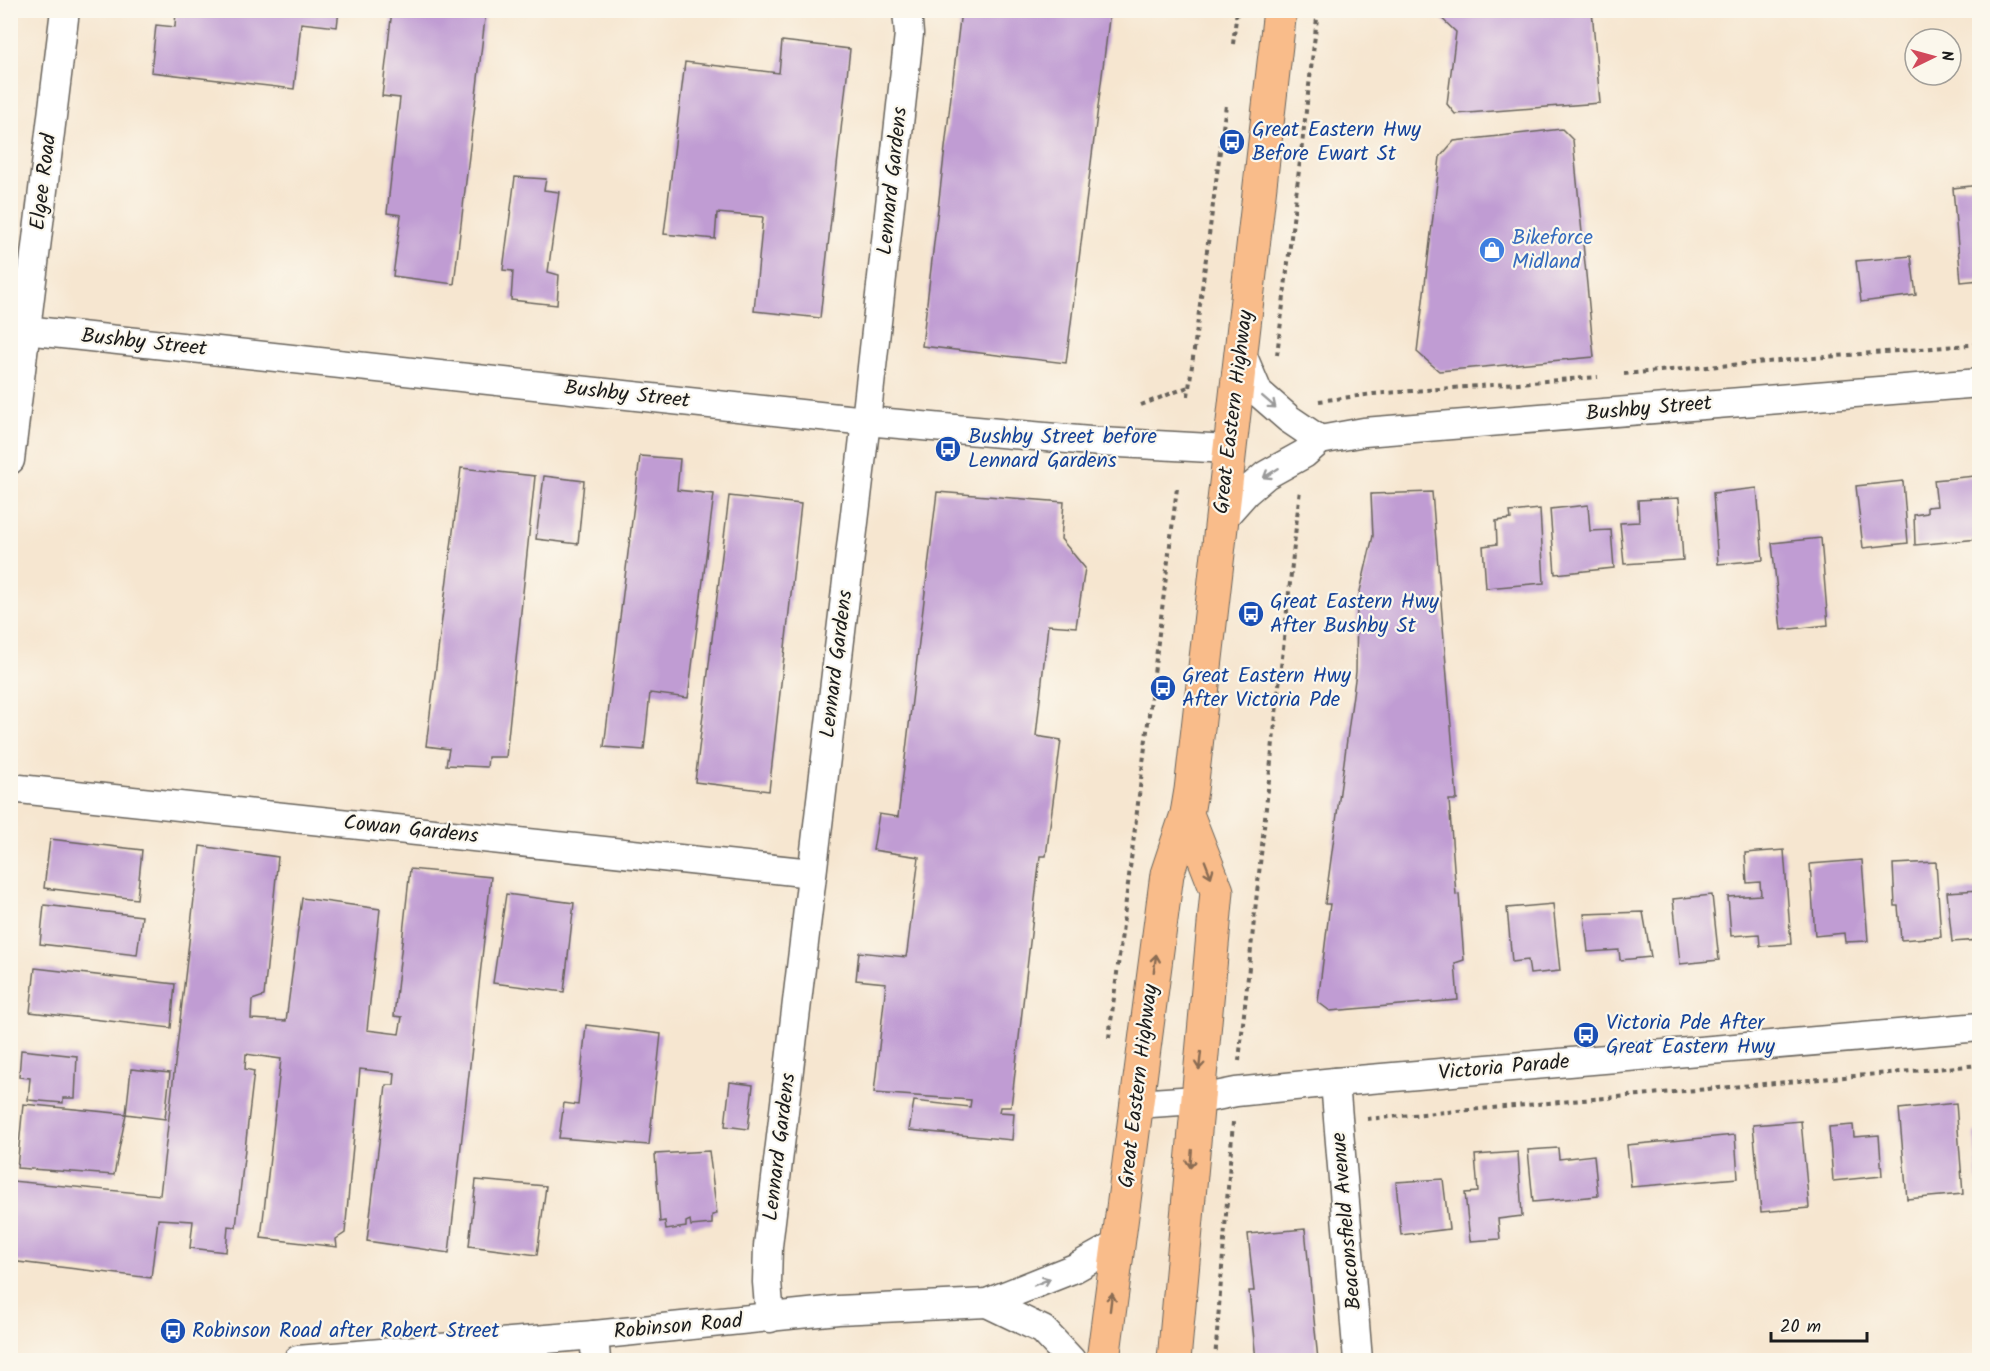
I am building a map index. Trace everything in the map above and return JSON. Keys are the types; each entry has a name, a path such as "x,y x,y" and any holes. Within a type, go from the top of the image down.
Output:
{"highway":[{"name":"Great Eastern Highway","path":"1103,1360 1167,874 1187,814 1280,10"},
{"name":"Great Eastern Highway","path":"1174,1360 1196,1100 1217,891 1187,814"}],"street":[{"name":"Elgee Road","path":"10,460 64,10"},
{"name":"Lennard Gardens","path":"770,1318 767,1282 768,1246 866,422 909,34 907,10"},
{"name":"Bushby Street","path":"26,330 866,422 1101,442 1229,449"},
{"path":"1241,352 1258,392 1289,419 1312,447"},
{"name":"Bushby Street","path":"1222,519 1246,492 1266,475 1312,447 1364,432 1980,383"},
{"name":"Cowan Gardens","path":"10,788 812,873"},
{"name":"Victoria Parade","path":"1136,1104 1196,1100 1236,1092 1335,1082 1980,1027"},
{"name":"Beaconsfield Avenue","path":"1335,1082 1358,1360"},
{"name":"Robinson Road","path":"298,1360 595,1348 770,1318 838,1310 987,1303 1075,1268 1118,1244"},
{"name":"Robinson Road","path":"987,1303 1043,1330 1071,1360"}],"path":[{"path":"1233,44 1237,10"},
{"path":"1277,358 1318,10"},
{"path":"1188,396 1226,105"},
{"path":"1624,374 1980,344"},
{"path":"1311,402 1373,394 1598,377"},
{"path":"1141,405 1188,387"},
{"path":"1215,1360 1236,1092 1312,447"},
{"path":"1108,1048 1178,488"},
{"path":"1359,1120 1980,1065"}],"building":[{"path":"176,10 339,10 337,27 301,23 294,89 151,72 156,25 175,27"},
{"path":"392,10 486,10 454,284 393,276 401,215 387,213 400,98 382,96"},
{"path":"961,10 1110,11 1066,363 922,346"},
{"path":"1433,10 1592,10 1600,103 1455,114 1447,104 1456,32"},
{"path":"782,41 850,49 820,318 754,311 763,217 717,213 715,239 664,234 685,62 779,73"},
{"path":"1562,129 1573,140 1594,357 1439,371 1417,352 1440,157 1454,141"},
{"path":"515,177 546,179 544,190 559,192 548,272 559,275 557,305 511,300 513,271 503,270"},
{"path":"1980,185 1980,280 1961,282 1953,188"},
{"path":"1911,256 1916,295 1861,302 1856,261"},
{"path":"640,456 680,459 677,490 714,494 688,698 650,693 644,750 604,747"},
{"path":"461,468 535,476 506,757 488,757 487,767 446,765 449,749 426,746"},
{"path":"544,476 584,481 578,544 536,539"},
{"path":"1975,476 1979,539 1915,545 1914,515 1927,513 1927,507 1937,506 1934,480"},
{"path":"1903,481 1908,543 1863,548 1856,486"},
{"path":"1757,488 1763,560 1718,564 1713,493"},
{"path":"937,492 1064,502 1061,539 1085,568 1076,627 1048,625 1036,736 1061,740 1046,856 1040,856 1011,1107 1000,1107 999,1112 1014,1113 1012,1140 909,1130 914,1101 970,1107 971,1100 874,1093 886,983 856,980 859,952 906,957 907,952 919,857 873,850 879,814 898,817"},
{"path":"1432,492 1457,800 1449,800 1456,895 1459,894 1464,960 1455,963 1458,1000 1330,1011 1318,1002 1330,904 1325,904 1356,672 1357,604 1373,536 1371,494"},
{"path":"729,496 801,504 769,791 695,782"},
{"path":"1679,498 1683,560 1624,564 1620,523 1639,522 1638,500"},
{"path":"1588,505 1590,531 1611,530 1614,568 1555,574 1550,509"},
{"path":"1540,509 1544,583 1486,588 1483,546 1497,544 1496,521 1511,519 1510,512"},
{"path":"1821,538 1828,625 1781,630 1772,543"},
{"path":"50,839 142,850 137,899 44,888"},
{"path":"200,846 278,857 264,996 252,1000 251,1019 286,1021 302,898 380,909 367,1030 399,1034 402,1017 394,1016 410,869 491,877 449,1253 367,1241 386,1085 394,1085 395,1073 360,1069 345,1233 336,1239 337,1247 261,1238 281,1059 246,1054 245,1069 254,1071 236,1227 228,1226 226,1252 190,1248 193,1221 158,1219 151,1278 10,1261 12,1181 160,1195"},
{"path":"1784,850 1791,944 1760,946 1759,934 1731,936 1728,897 1761,895 1760,882 1747,883 1745,853"},
{"path":"1862,860 1868,941 1845,942 1844,933 1815,936 1810,864"},
{"path":"1936,862 1941,937 1901,940 1898,906 1895,906 1893,864"},
{"path":"1980,890 1980,940 1952,942 1947,892"},
{"path":"506,894 574,903 564,992 493,983"},
{"path":"1712,895 1719,960 1680,964 1673,899"},
{"path":"1553,904 1560,971 1530,974 1528,960 1512,962 1507,908"},
{"path":"44,905 142,916 137,955 40,944"},
{"path":"1643,912 1651,957 1620,960 1619,950 1588,952 1584,914"},
{"path":"35,968 175,984 171,1028 30,1012"},
{"path":"586,1025 661,1034 649,1145 559,1138 564,1103 578,1105"},
{"path":"21,1050 77,1056 75,1098 63,1098 63,1103 28,1100 30,1078 19,1077"},
{"path":"131,1069 170,1073 165,1119 126,1114"},
{"path":"730,1082 753,1085 748,1129 725,1126"},
{"path":"1956,1103 1963,1194 1907,1199 1899,1109"},
{"path":"23,1104 126,1114 114,1175 17,1168"},
{"path":"1801,1121 1809,1208 1761,1212 1753,1125"},
{"path":"1853,1125 1854,1137 1879,1135 1882,1176 1833,1181 1829,1127"},
{"path":"1980,1132 1980,1182 1978,1182 1974,1133"},
{"path":"1735,1135 1738,1178 1631,1187 1627,1145"},
{"path":"1558,1148 1559,1159 1594,1155 1598,1196 1533,1202 1528,1150"},
{"path":"709,1151 717,1214 712,1215 712,1224 691,1226 690,1220 686,1222 686,1227 666,1230 665,1221 660,1222 655,1154"},
{"path":"1518,1152 1522,1216 1498,1219 1500,1239 1470,1241 1465,1193 1478,1192 1475,1155"},
{"path":"1443,1179 1449,1229 1401,1235 1396,1182"},
{"path":"476,1180 546,1186 537,1255 469,1246"},
{"path":"1305,1229 1318,1360 1256,1360 1249,1291 1254,1291 1248,1234"}],"place":[{"name":"Great Eastern Hwy Before Ewart St","path":"1232,142"},
{"name":"Bikeforce Midland","path":"1492,250"},
{"name":"Bushby Street before Lennard Gardens","path":"948,449"},
{"name":"Great Eastern Hwy After Bushby St","path":"1251,614"},
{"name":"Great Eastern Hwy After Victoria Pde","path":"1163,688"},
{"name":"Victoria Pde After Great Eastern Hwy","path":"1586,1035"},
{"name":"Robinson Road after Robert Street","path":"173,1331"}]}
